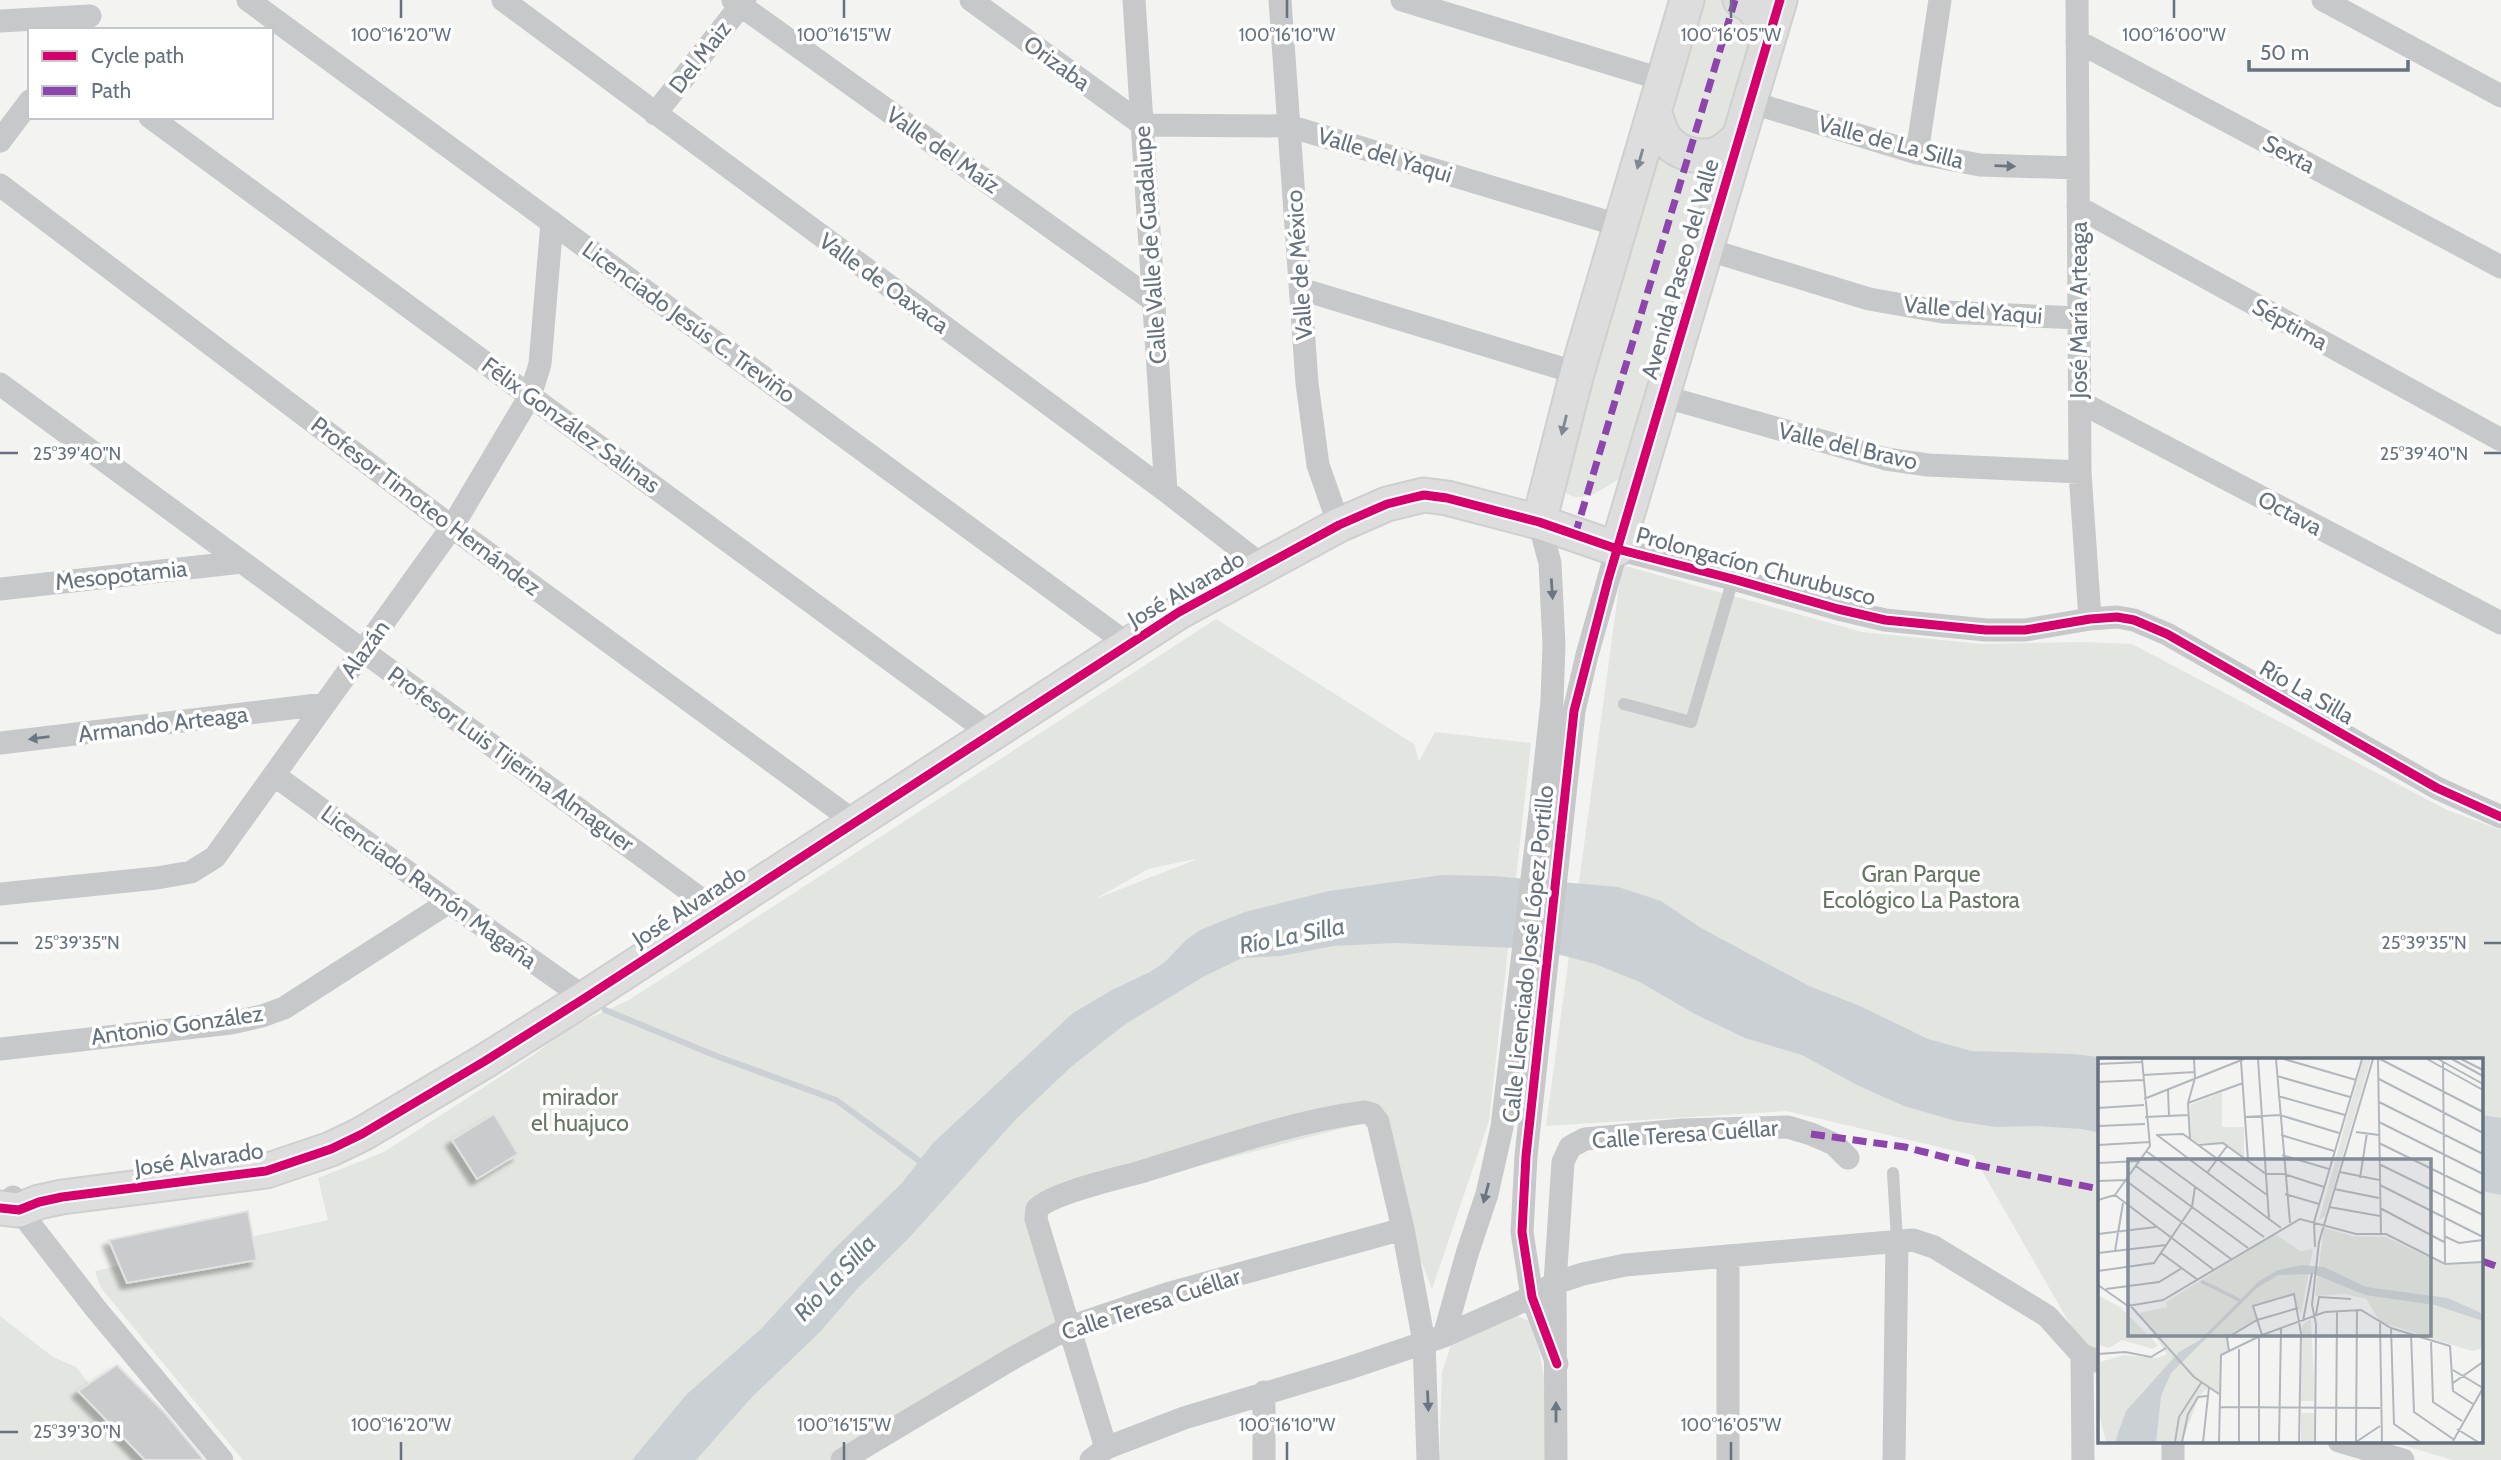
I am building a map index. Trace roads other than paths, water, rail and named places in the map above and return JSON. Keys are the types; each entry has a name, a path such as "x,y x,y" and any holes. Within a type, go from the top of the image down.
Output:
{"street":[{"name":"Licenciado Jesús C. Treviño","path":"248,0 1129,645"},
{"name":"Valle de Oaxaca","path":"503,0 1264,566"},
{"name":"Orizaba","path":"971,0 991,7 1143,125"},
{"name":"Calle Valle de Guadalupe","path":"1134,0 1166,491"},
{"name":"Valle de México","path":"1280,0 1307,383 1318,465 1339,525"},
{"path":"1402,0 1664,80"},
{"path":"1740,0 1760,15 1768,40"},
{"name":"Avenida Paseo del Valle","path":"1618,549 1780,0"},
{"path":"1917,153 1940,0"},
{"name":"José María Arteaga","path":"2077,0 2080,472 2090,619"},
{"path":"2323,0 2501,96"},
{"name":"Del Maiz","path":"655,114 739,2"},
{"name":"Valle del Maíz","path":"739,2 1154,301"},
{"path":"1539,522 1577,373 1664,80 1691,5"},
{"path":"0,21 91,15"},
{"name":"Sexta","path":"2077,41 2501,267"},
{"name":"Valle de La Silla","path":"1750,102 1917,153 1980,165 2078,168"},
{"path":"0,141 28,103"},
{"path":"1654,113 1663,136 1670,144 1689,154 1709,156 1719,153 1739,138"},
{"name":"Félix González Salinas","path":"153,119 991,733"},
{"name":"Valle del Yaqui","path":"1143,125 1289,126 1621,226"},
{"name":"Profesor Timoteo Hernández","path":"0,185 452,527 855,822"},
{"name":"Séptima","path":"2078,207 2501,440"},
{"name":"Alazán","path":"0,894 156,878 191,872 215,858 452,527 530,396 540,364 552,222"},
{"name":"Valle del Yaqui","path":"1706,249 1869,299 1943,312 2079,318"},
{"path":"1301,289 1577,373"},
{"name":"Profesor Luis Tijerina Almaguer","path":"0,384 717,911"},
{"name":"Valle del Bravo","path":"1662,396 1886,459 1928,465 2080,472"},
{"name":"Octava","path":"2080,402 2501,623"},
{"name":"Prolongacíon Churubusco","path":"1339,525 1387,504 1424,495 1447,498 1539,522 1618,549 1885,620 1986,630 2025,630 2090,619"},
{"name":"Calle Licenciado José López Portillo","path":"1434,1339 1487,1194 1502,1127 1552,701 1554,645 1550,563 1539,522"},
{"name":"José Alvarado","path":"14,1202 266,1171 331,1149 396,1115 584,998 1179,612 1339,525"},
{"name":"Calle Licenciado José López Portillo","path":"1556,1364 1532,1297 1522,1231 1528,1128 1574,711 1618,549"},
{"name":"Mesopotamia","path":"0,589 242,562"},
{"name":"Río La Silla","path":"2090,619 2117,617 2134,620 2168,634 2437,788 2501,817"},
{"name":"Armando Arteaga","path":"0,743 325,704"},
{"name":"Licenciado Ramón Magaña","path":"274,775 584,998"},
{"name":"Antonio González","path":"0,1049 231,1023 262,1016 284,1007 449,902"},
{"name":"Calle Licenciado José López Portillo","path":"1070,1327 1036,1219 1037,1209 1043,1203 1292,1127 1353,1114 1372,1114 1378,1122 1403,1229 1434,1339 1429,1460"},
{"name":"Calle Teresa Cuéllar","path":"1555,1283 1563,1162 1570,1147 1578,1142 1682,1130 1788,1127 1834,1144 1848,1158"},
{"path":"14,1202 96,1309 222,1460"},
{"name":"Calle Teresa Cuéllar","path":"842,1460 1014,1357 1070,1327 1170,1293 1403,1229"},
{"path":"1894,1460 1897,1240"},
{"path":"1070,1327 1098,1454 1184,1418 1434,1339 1532,1297 1555,1283 1583,1274 1625,1265 1913,1240 1934,1247 2047,1316 2091,1359 2083,1460"},
{"path":"1728,1256 1728,1460"},
{"name":"Calle Licenciado José López Portillo","path":"1555,1283 1556,1460"},
{"path":"1264,1392 1264,1460"},
{"path":"2173,1442 2173,1460"},
{"path":"2338,1442 2338,1460"},
{"path":"2341,1442 2403,1460"}],"lane":[{"path":"1624,704 1691,722 1733,579"},
{"path":"1893,1173 1897,1240"}],"water":[{"path":"1442,875 1492,876 1618,887 1661,901 1701,928 1809,986 1860,1006 1928,1039 1971,1051 2073,1054 2108,1058 2098,1058 2098,1133 2035,1126 1996,1127 1956,1121 1904,1106 1857,1085 1802,1055 1745,1038 1693,1013 1640,982 1595,964 1538,949 1395,943 1333,946 1281,956 1242,958 1203,977 1124,1025 1071,1067 1017,1118 908,1239 856,1290 821,1331 752,1397 696,1460 632,1460 687,1394 761,1329 832,1251 902,1183 933,1143 1073,1013 1150,972 1200,930 1245,912 1329,891"},
{"path":"2484,1115 2501,1118 2501,1195 2484,1191"}],"waterway":[{"path":"605,1010 719,1057 836,1100 925,1165"}],"park label":[{"name":"Gran Parque Ecológico La Pastora","path":"1921,887"},
{"name":"mirador el huajuco","path":"580,1110"}]}
